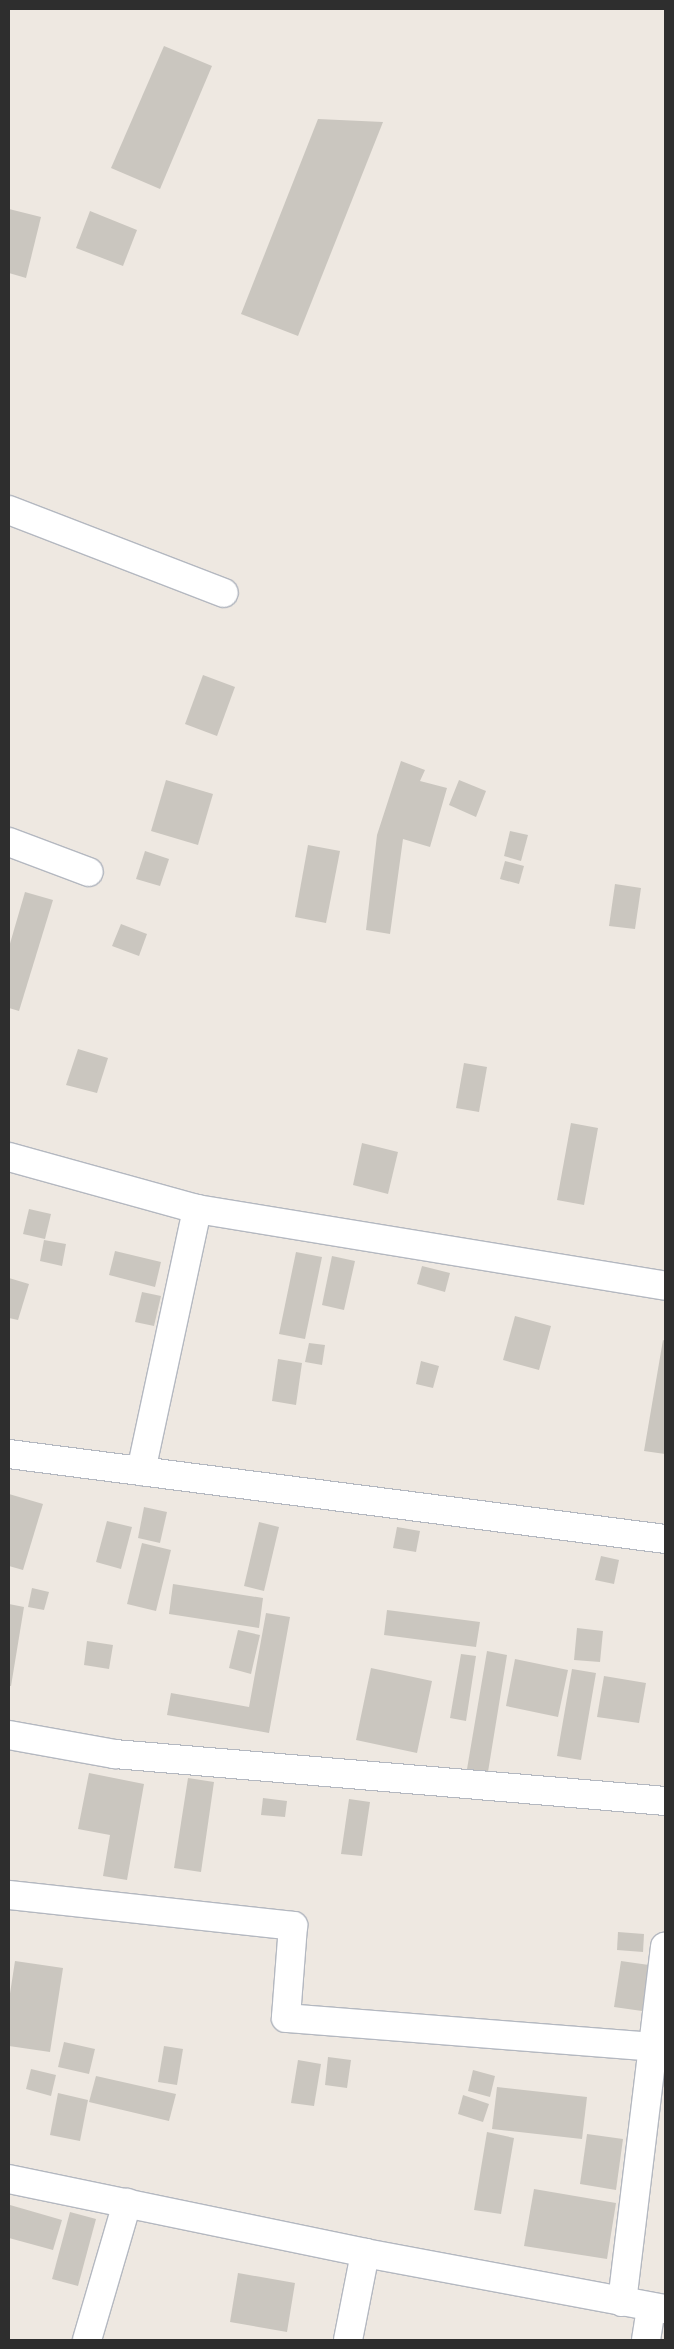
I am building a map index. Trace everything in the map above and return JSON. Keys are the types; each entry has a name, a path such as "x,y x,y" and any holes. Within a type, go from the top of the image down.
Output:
{"street":[{"path":"9,510 224,593"},
{"path":"9,842 89,872"},
{"path":"9,1157 197,1209 665,1286"},
{"path":"141,1471 197,1209"},
{"path":"9,1454 665,1539"},
{"path":"9,1735 115,1754 665,1801"},
{"path":"9,1895 293,1926 286,2018 659,2048"},
{"path":"622,2302 659,2048 665,1947"},
{"path":"9,2179 365,2253 658,2308 646,2340"},
{"path":"87,2340 127,2203"},
{"path":"348,2340 365,2253"}],"building":[{"path":"164,46 212,66 160,189 111,168"},
{"path":"318,119 383,122 298,336 241,314"},
{"path":"9,209 41,217 26,278 9,273"},
{"path":"90,211 137,230 123,266 76,248"},
{"path":"203,675 235,687 217,736 185,724"},
{"path":"401,761 425,770 420,781 447,788 430,847 403,839 390,934 366,930 377,835"},
{"path":"166,780 213,794 198,845 151,831"},
{"path":"459,780 486,791 476,817 449,805"},
{"path":"510,831 528,835 521,861 504,856"},
{"path":"308,845 340,851 326,923 295,917"},
{"path":"145,851 169,859 160,886 136,879"},
{"path":"505,861 524,866 519,884 500,879"},
{"path":"615,884 641,888 635,929 609,926"},
{"path":"25,892 53,900 19,1011 9,1008 9,947"},
{"path":"121,924 147,934 139,956 112,946"},
{"path":"78,1049 108,1058 97,1093 66,1085"},
{"path":"464,1063 487,1067 479,1112 456,1108"},
{"path":"571,1123 598,1128 584,1205 557,1200"},
{"path":"362,1143 398,1152 388,1194 353,1185"},
{"path":"29,1209 51,1214 45,1239 23,1234"},
{"path":"44,1240 66,1244 62,1266 40,1261"},
{"path":"115,1251 161,1262 155,1287 109,1275"},
{"path":"296,1252 322,1257 305,1339 279,1334"},
{"path":"332,1256 355,1261 344,1310 322,1305"},
{"path":"422,1266 450,1273 445,1292 417,1284"},
{"path":"9,1278 29,1284 18,1320 9,1318"},
{"path":"142,1292 161,1296 154,1326 135,1322"},
{"path":"515,1316 551,1326 539,1370 503,1360"},
{"path":"663,1340 665,1341 665,1454 644,1451"},
{"path":"309,1343 325,1345 322,1365 305,1362"},
{"path":"278,1359 302,1363 296,1405 272,1401"},
{"path":"421,1361 439,1366 433,1388 416,1384"},
{"path":"9,1494 43,1504 23,1570 9,1566"},
{"path":"144,1507 167,1512 160,1543 138,1538"},
{"path":"107,1521 132,1527 121,1569 96,1562"},
{"path":"259,1522 279,1527 264,1591 244,1586"},
{"path":"397,1527 420,1531 416,1552 393,1548"},
{"path":"142,1543 171,1550 156,1611 127,1604"},
{"path":"601,1556 619,1560 614,1584 595,1580"},
{"path":"173,1584 263,1598 259,1628 169,1614"},
{"path":"32,1588 49,1592 44,1610 28,1607"},
{"path":"9,1604 24,1607 11,1686 9,1686"},
{"path":"387,1610 480,1622 476,1647 384,1635"},
{"path":"266,1613 290,1617 269,1733 167,1715 171,1693 249,1707"},
{"path":"577,1628 603,1631 600,1662 574,1660"},
{"path":"238,1630 260,1635 251,1674 229,1668"},
{"path":"87,1641 113,1645 109,1669 84,1665"},
{"path":"487,1651 507,1655 487,1778 466,1775"},
{"path":"461,1654 476,1656 466,1721 450,1718"},
{"path":"515,1659 568,1670 558,1717 506,1706"},
{"path":"371,1668 432,1681 417,1753 356,1740"},
{"path":"572,1669 596,1673 581,1760 557,1756"},
{"path":"604,1676 646,1683 639,1723 597,1717"},
{"path":"89,1773 144,1784 127,1880 103,1876 110,1835 78,1829"},
{"path":"188,1778 214,1782 201,1872 174,1868"},
{"path":"263,1798 287,1801 285,1817 261,1815"},
{"path":"349,1799 370,1802 362,1856 341,1854"},
{"path":"618,1932 644,1934 643,1952 617,1950"},
{"path":"15,1961 63,1968 50,2052 9,2046 9,2000"},
{"path":"621,1961 649,1965 642,2011 614,2007"},
{"path":"64,2042 95,2049 89,2074 58,2067"},
{"path":"164,2046 183,2049 177,2085 158,2082"},
{"path":"328,2057 351,2060 347,2088 325,2085"},
{"path":"298,2060 321,2064 314,2106 291,2103"},
{"path":"31,2069 56,2075 51,2096 26,2089"},
{"path":"473,2070 495,2076 490,2097 468,2091"},
{"path":"96,2076 176,2094 169,2121 89,2102"},
{"path":"497,2087 587,2097 582,2139 492,2129"},
{"path":"58,2093 88,2100 80,2141 50,2135"},
{"path":"463,2095 489,2104 483,2122 458,2114"},
{"path":"487,2132 514,2138 501,2214 474,2210"},
{"path":"587,2134 623,2139 616,2190 580,2184"},
{"path":"534,2189 616,2203 607,2259 524,2246"},
{"path":"10,2205 62,2220 53,2250 9,2238"},
{"path":"70,2212 96,2219 78,2286 52,2279"},
{"path":"238,2273 295,2283 287,2332 230,2322"}]}
